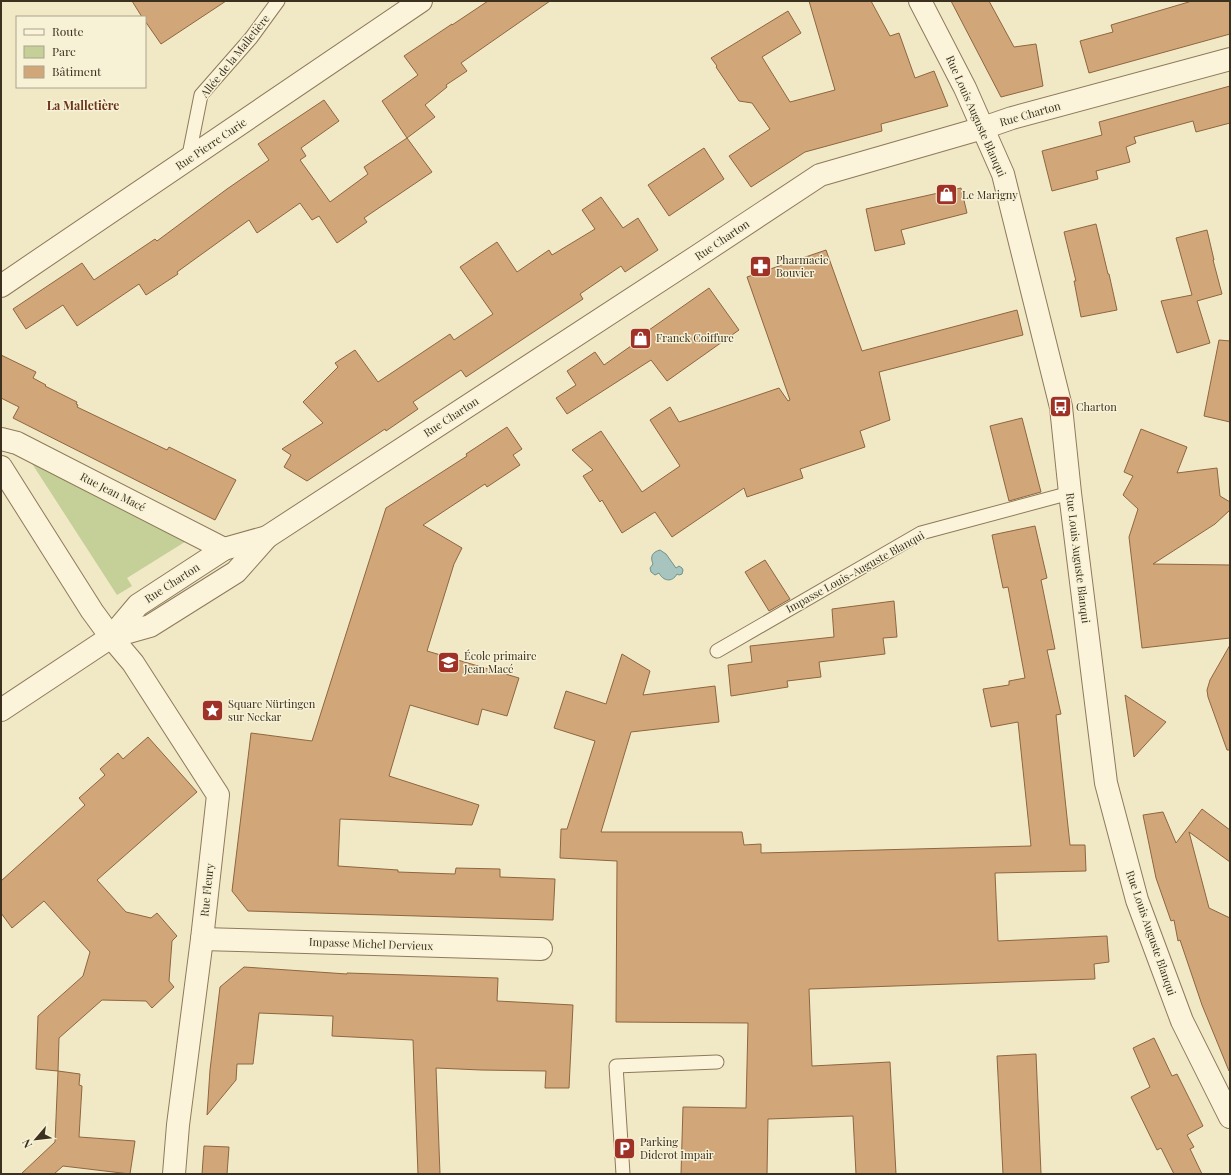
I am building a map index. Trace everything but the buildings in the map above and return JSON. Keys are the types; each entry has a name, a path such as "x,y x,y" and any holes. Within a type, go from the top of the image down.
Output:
{"street":[{"name":"Rue Pierre Curie","path":"1,286 421,1"},
{"name":"Rue Louis Auguste Blanqui","path":"920,1 965,88 1003,174 1061,406 1070,493 1106,783 1137,900 1180,1014 1230,1117"},
{"name":"Rue Charton","path":"111,637 150,626 236,572 267,537 820,175 983,128 1012,118 1230,59"},
{"name":"Rue Jean Macé","path":"1,439 17,443 224,549"},
{"path":"1,467 92,611 111,637"},
{"name":"Rue Charton","path":"1,710 111,637 138,605 224,549 267,537"},
{"name":"Rue Fleury","path":"111,637 133,663 218,795 202,938 178,1125 174,1174"},
{"name":"Impasse Michel Dervieux","path":"202,938 541,949"}],"lane":[{"name":"Allée de la Malletière","path":"188,160 201,95 251,38 278,1"},
{"name":"Impasse Louis-Auguste Blanqui","path":"717,651 921,533 1070,493"},
{"path":"623,1174 616,1066 717,1062"}],"green space":[{"path":"31,462 188,540 127,578 132,586 117,595"}],"water":[{"path":"660,550 666,554 676,568 679,566 682,568 682,574 677,574 673,579 668,580 663,578 659,573 655,575 651,572 650,568 653,564 652,555"}],"place":[{"name":"Le Marigny","path":"947,195"},
{"name":"Pharmacie Bouvier","path":"760,266"},
{"name":"Franck Coiffure","path":"640,338"},
{"name":"Charton","path":"1061,407"},
{"name":"École primaire Jean Macé","path":"448,662"},
{"name":"Square Nürtingen sur Neckar","path":"212,710"},
{"name":"Parking Diderot Impair","path":"625,1148"}],"district":[{"name":"La Malletière","path":"83,106"}]}
